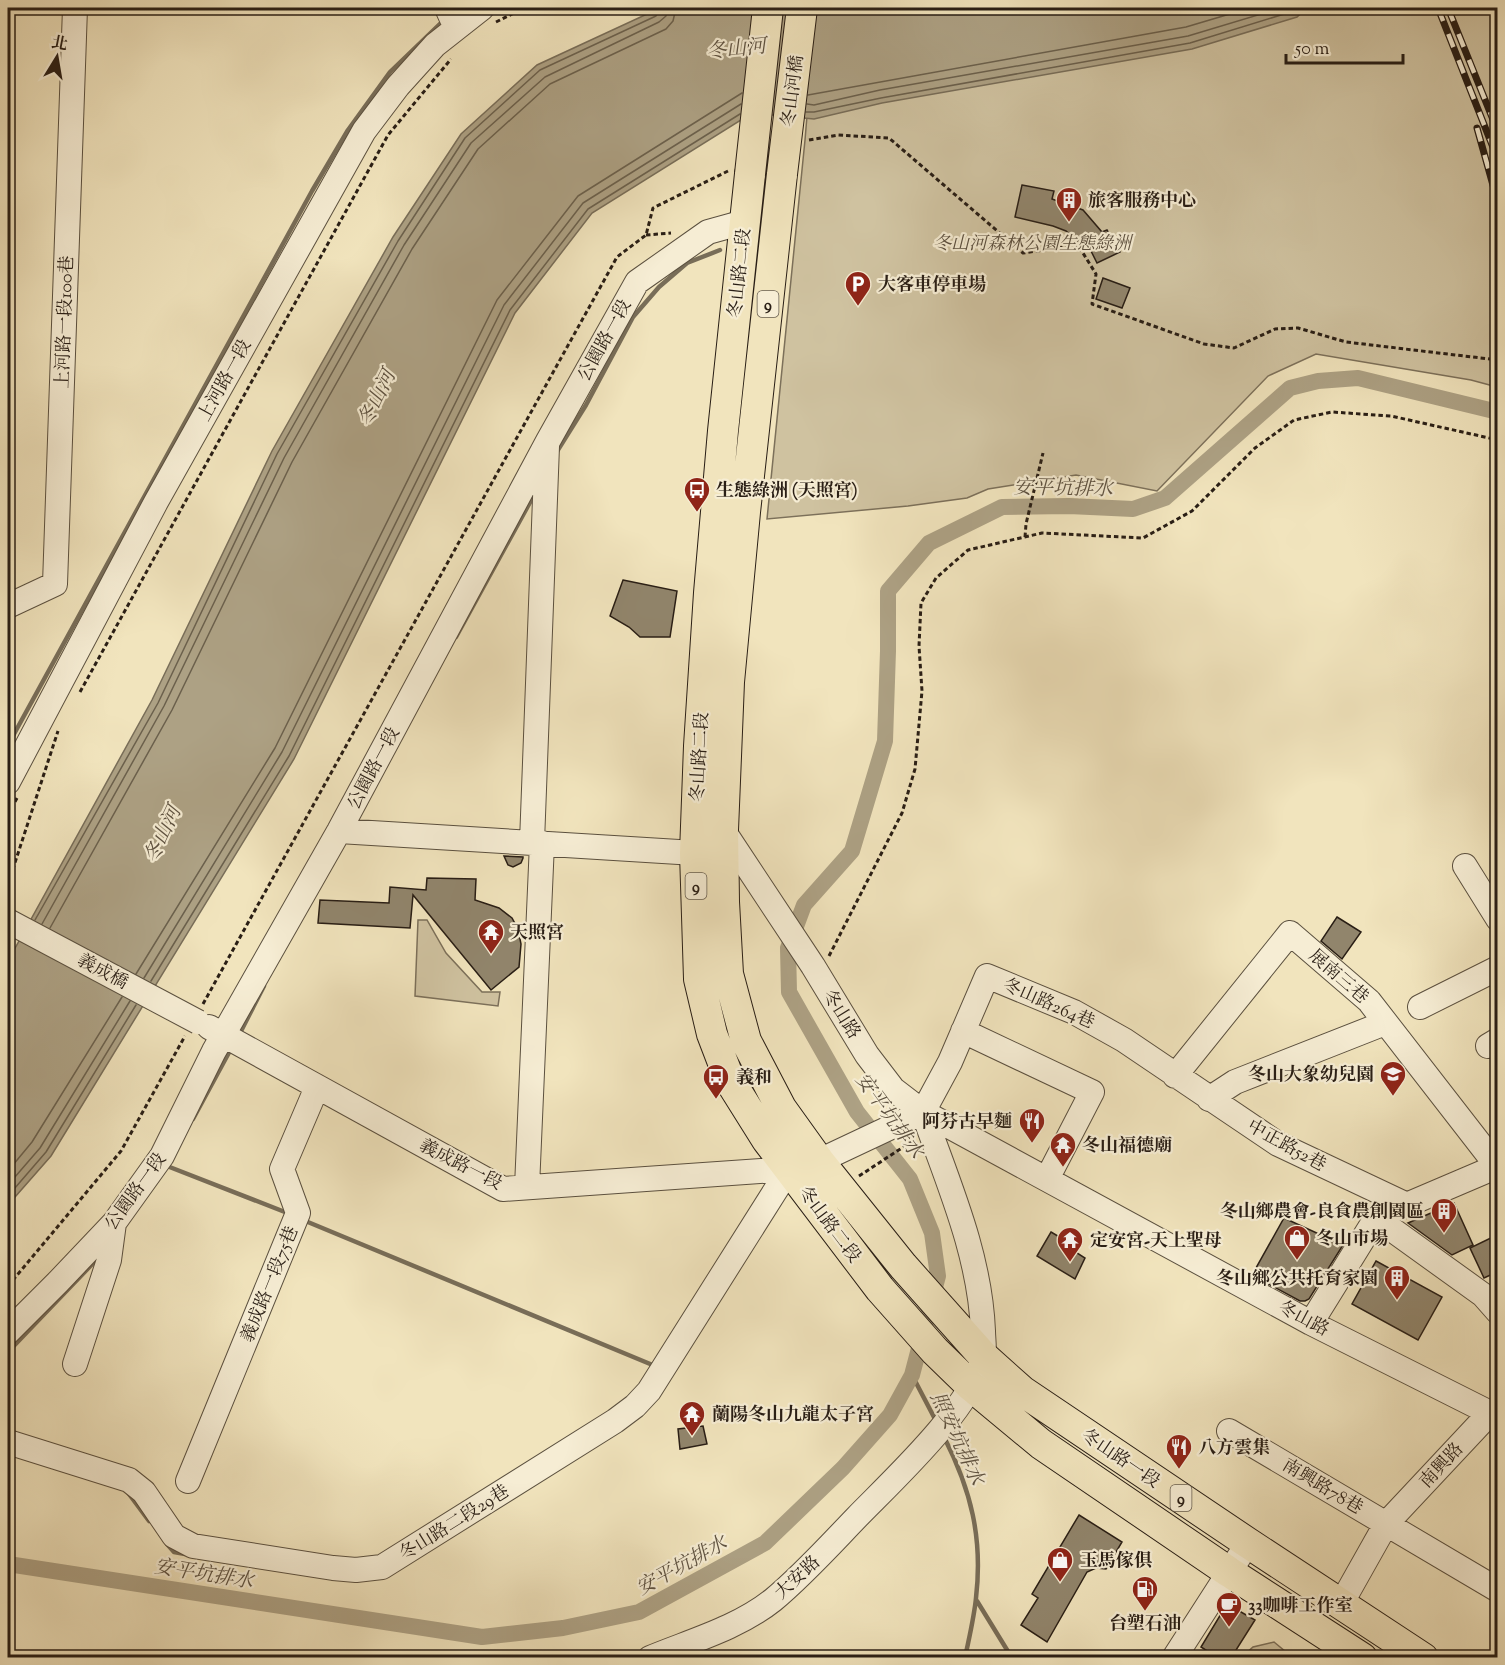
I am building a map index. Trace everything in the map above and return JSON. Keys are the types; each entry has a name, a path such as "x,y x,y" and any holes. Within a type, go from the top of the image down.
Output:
{"main road":[{"name":"冬山河橋","path":"739,172 768,8"},
{"name":"冬山河橋","path":"782,174 802,8"},
{"name":"冬山路二段","path":"739,172 744,222 708,614 699,746 695,853 699,980 712,1034 730,1081 767,1140 880,1289 935,1351"},
{"name":"冬山路二段","path":"782,174 736,597 729,682 723,830 728,975 746,1041 781,1108 830,1156 903,1266 952,1323"},
{"name":"冬山路一段","path":"952,1323 984,1357 1022,1391 1423,1658"},
{"name":"冬山路一段","path":"935,1351 966,1395 1229,1572 1362,1658"}],"street":[{"name":"上河路一段100巷","path":"8,606 55,584 75,8"},
{"name":"上河路一段","path":"13,789 14,756 364,131 398,86 435,45 452,18 487,16"},
{"name":"公園路一段","path":"8,1332 114,1223 162,1156 214,1051 339,831 548,441 637,282 708,232 744,222"},
{"path":"527,1187 548,441"},
{"path":"339,831 695,853 723,830"},
{"name":"冬山路","path":"723,830 873,1064 893,1089 923,1112 1311,1323 1495,1414"},
{"path":"1465,866 1497,919"},
{"name":"義成橋","path":"8,921 196,1020"},
{"name":"展南三巷","path":"1175,1076 1290,933 1369,1001 1497,1166"},
{"path":"1420,1007 1497,968"},
{"name":"冬山路264巷","path":"923,1112 950,1062 987,976 1074,1012 1124,1040 1175,1076"},
{"name":"義成路一段","path":"196,1020 503,1189 789,1169"},
{"path":"1209,1099 1235,1082 1385,1023"},
{"path":"963,1031 1092,1092 1047,1179"},
{"name":"中正路52巷","path":"1175,1076 1278,1144 1405,1204"},
{"name":"義成路一段75巷","path":"188,1481 298,1213 282,1169 317,1086"},
{"path":"789,1169 830,1156 923,1112 966,1233 976,1271 982,1308 984,1357"},
{"path":"1311,1323 1376,1218 1497,1166"},
{"name":"冬山路二段29巷","path":"8,1442 129,1480 144,1492 174,1536 193,1546 333,1568 356,1570 382,1567 615,1421 635,1406 649,1391 789,1169"},
{"path":"1376,1218 1483,1295 1497,1312"},
{"path":"75,1364 109,1260 114,1223"},
{"name":"大安路","path":"650,1658 733,1624 772,1600 826,1549 916,1456 966,1395 984,1357"},
{"name":"南興路","path":"1341,1604 1386,1524 1495,1414"},
{"name":"南興路78巷","path":"1229,1431 1497,1590"},
{"path":"1174,1658 1248,1543"}],"path":[{"path":"487,16 524,8"},
{"path":"76,698 388,135 456,53"},
{"path":"805,140 838,135 889,138 1023,253 1078,245 1096,274 1092,304 1204,344 1234,348 1275,328 1298,328 1346,342 1497,360"},
{"path":"8,1286 121,1151 196,1020 617,257 646,235 653,208 739,172"},
{"path":"815,971 902,813 915,769 922,691 919,646 921,603 936,579 968,550 1042,533 1143,538 1192,511 1255,448 1294,420 1332,412 1391,416 1497,440"},
{"path":"1025,537 1043,453"},
{"path":"8,884 59,729 48,748"},
{"path":"8,815 13,789"},
{"path":"863,1174 914,1139"}],"green space":[{"name":"冬山河森林公園生態綠洲","path":"816,8 1497,8 1497,387 1471,380 1316,354 1268,376 1157,491 1076,475 988,489 967,498 767,519"},
{"path":"418,920 427,920 446,953 482,992 500,992 498,1006 415,996"},
{"path":"1274,1642 1286,1652 1288,1657 1242,1657 1253,1647"}],"water":[{"name":"冬山河","path":"660,8 1307,8 1297,17 1192,49 882,103 814,119 752,113 592,213 515,313 294,759 51,1156 8,1205 8,961 152,700 272,451 393,237 461,134 537,65"}],"building":[{"name":"旅客服務中心","path":"1022,185 1054,191 1052,199 1083,210 1102,232 1107,230 1120,252 1097,263 1084,237 1077,241 1066,231 1015,217"},
{"path":"1103,278 1130,288 1122,308 1096,299"},
{"path":"623,580 677,591 670,637 640,637 629,627 610,616"},
{"path":"504,856 523,858 521,863 513,867 508,865"},
{"path":"427,878 476,879 475,900 499,908 512,918 518,929 521,944 519,967 491,990 413,895 410,928 318,923 320,900 389,903 390,887 426,890"},
{"path":"1337,917 1361,932 1342,959 1321,941"},
{"name":"冬山鄉農會-良食農創園區","path":"1454,1203 1473,1245 1452,1255 1408,1223"},
{"name":"冬山市場","path":"1284,1218 1343,1245 1309,1299 1305,1301 1300,1301 1252,1275"},
{"path":"1051,1232 1068,1242 1066,1246 1085,1258 1075,1279 1037,1256"},
{"path":"1497,1235 1497,1272 1484,1278 1470,1248"},
{"name":"冬山鄉公共托育家園","path":"1376,1261 1442,1297 1418,1340 1352,1304"},
{"name":"蘭陽冬山九龍太子宮","path":"703,1426 707,1444 680,1449 678,1429"},
{"name":"玉馬傢俱","path":"1079,1515 1122,1542 1106,1569 1096,1568 1087,1572 1047,1642 1021,1625 1038,1598 1032,1594"},
{"path":"1227,1604 1255,1620 1231,1658 1218,1658 1201,1647"}],"waterway":[{"path":"8,745 312,191 348,130 390,72 444,20"},
{"path":"556,453 586,405 633,317 659,287 687,263 720,250"},
{"name":"安平坑排水","path":"8,1564 482,1637 563,1628 639,1612 765,1543 843,1468 890,1415 912,1375 938,1276 932,1233 910,1179 857,1112 789,992 788,948 804,905 852,851 885,741 888,591 929,543 1002,507 1069,506 1133,509 1165,498 1290,388 1318,381 1358,378 1498,412"},
{"path":"456,637 534,495"},
{"path":"239,1035 264,986"},
{"path":"193,1119 232,1047"},
{"path":"167,1166 290,1214"},
{"path":"303,1220 655,1366"},
{"path":"8,1352 99,1257"},
{"name":"照安坑排水","path":"912,1375 936,1421"},
{"name":"照安坑排水","path":"944,1437 968,1495 978,1555 976,1598 965,1658"},
{"path":"129,1494 149,1521"},
{"path":"167,1544 174,1552 185,1554"},
{"path":"977,1601 1012,1658"}],"railway":[{"path":"1438,8 1498,160"},
{"path":"1448,8 1498,132"},
{"path":"1477,128 1498,203"}],"place":[{"name":"旅客服務中心","path":"1069,223"},
{"name":"大客車停車場","path":"858,307"},
{"name":"生態綠洲 (天照宮)","path":"697,513"},
{"name":"天照宮","path":"491,955"},
{"name":"冬山大象幼兒園","path":"1393,1097"},
{"name":"義和","path":"716,1100"},
{"name":"阿芬古早麵","path":"1032,1144"},
{"name":"冬山福德廟","path":"1063,1168"},
{"name":"冬山鄉農會-良食農創園區","path":"1444,1234"},
{"name":"冬山市場","path":"1297,1261"},
{"name":"定安宮-天上聖母","path":"1070,1263"},
{"name":"冬山鄉公共托育家園","path":"1397,1301"},
{"name":"蘭陽冬山九龍太子宮","path":"692,1437"},
{"name":"八方雲集","path":"1179,1470"},
{"name":"玉馬傢俱","path":"1060,1583"},
{"name":"台塑石油","path":"1145,1612"},
{"name":"33咖啡工作室","path":"1229,1628"}]}
